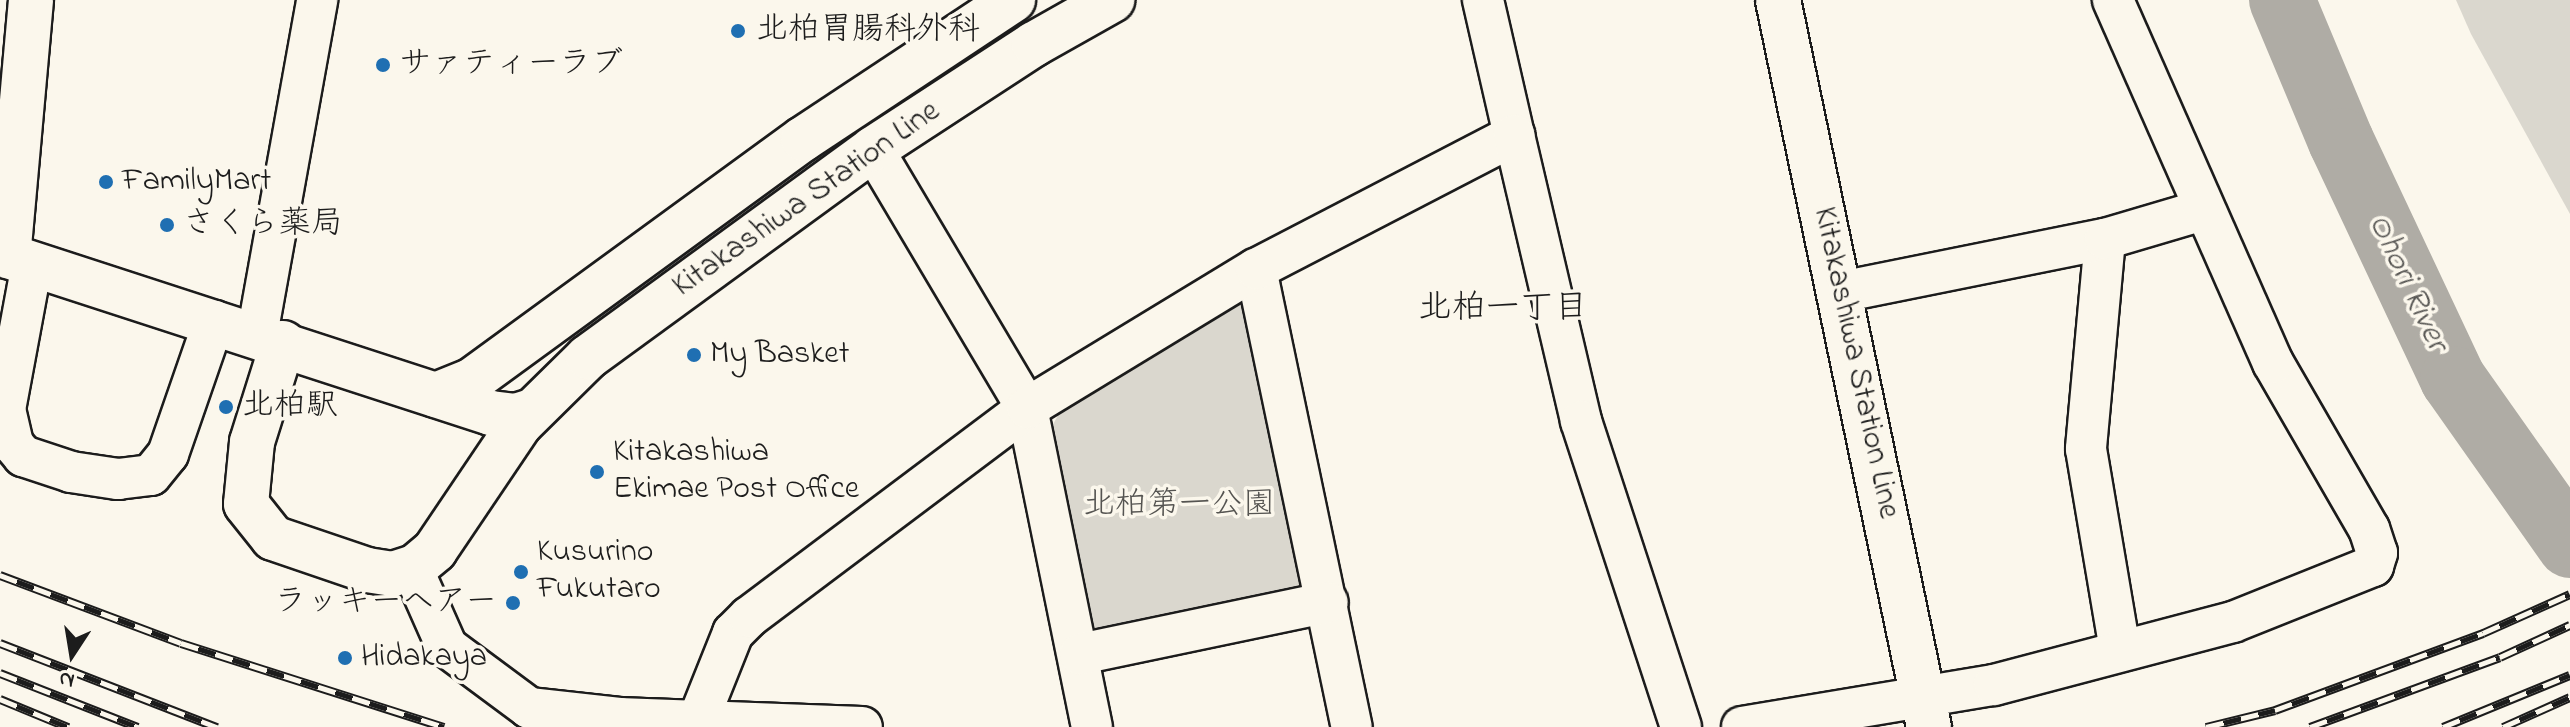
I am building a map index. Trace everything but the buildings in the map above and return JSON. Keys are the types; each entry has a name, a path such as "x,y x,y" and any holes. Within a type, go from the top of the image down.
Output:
{"main road":[{"path":"31,0 8,256 436,395 504,416 526,417"},
{"name":"Kitakashiwa Station Line","path":"412,568 435,550 462,517 526,417 588,357 873,149 1034,44 1112,0"},
{"name":"Kitakashiwa Station Line","path":"1778,0 1926,711"},
{"name":"Kitakashiwa Station Line","path":"436,395 471,381 803,139 1007,1"},
{"path":"270,339 245,479 246,504 254,521 273,538 367,570 393,574 412,568"}],"street":[{"path":"270,339 317,0"},
{"path":"1483,0 1581,421 1681,727"},
{"path":"1742,727 1926,711 1994,685 2233,622 2373,566 2377,553 2369,529 2273,363 2113,0"},
{"path":"1007,1 1034,44"},
{"path":"699,718 733,633 749,617 1027,408 1256,269 1514,135"},
{"path":"873,149 1027,408 1080,654 1092,727"},
{"path":"1841,292 2105,239 2203,210"},
{"path":"2105,239 2086,449 2120,650"},
{"path":"32,264 5,409 13,444 23,456 71,472 118,479 151,475 168,454 214,321"},
{"path":"1256,269 1352,727"},
{"path":"412,568 447,647 529,708 619,718 699,718 862,727"},
{"path":"1080,654 1328,602"}],"green space":[{"path":"2456,0 2570,0 2570,214 2471,34"},
{"name":"北柏第一公園","path":"1234,300 1248,306 1305,586 1294,599 1106,638 1093,627 1052,426 1060,412"}],"waterway":[{"name":"Ohori River","path":"2282,0 2341,141 2453,379 2570,545"}],"railway":[{"path":"0,575 181,643 444,727"},
{"path":"2206,727 2275,710 2483,633 2570,594"},
{"path":"2310,727 2500,657 2570,625"},
{"path":"0,643 217,727"},
{"path":"0,673 138,727"},
{"path":"2443,727 2570,675"},
{"path":"2503,727 2570,697"},
{"path":"0,699 68,727"}],"place":[{"name":"北柏胃腸科外科","path":"738,31"},
{"name":"サァティーラブ","path":"383,65"},
{"name":"FamilyMart","path":"106,182"},
{"name":"さくら薬局","path":"167,225"},
{"name":"My Basket","path":"694,355"},
{"name":"北柏駅","path":"226,407"},
{"name":"Kitakashiwa Ekimae Post Office","path":"597,472"},
{"name":"Kusurino Fukutaro","path":"521,572"},
{"name":"ラッキーヘアー","path":"513,603"},
{"name":"Hidakaya","path":"345,658"}],"district":[{"name":"北柏一丁目","path":"1503,310"}]}
